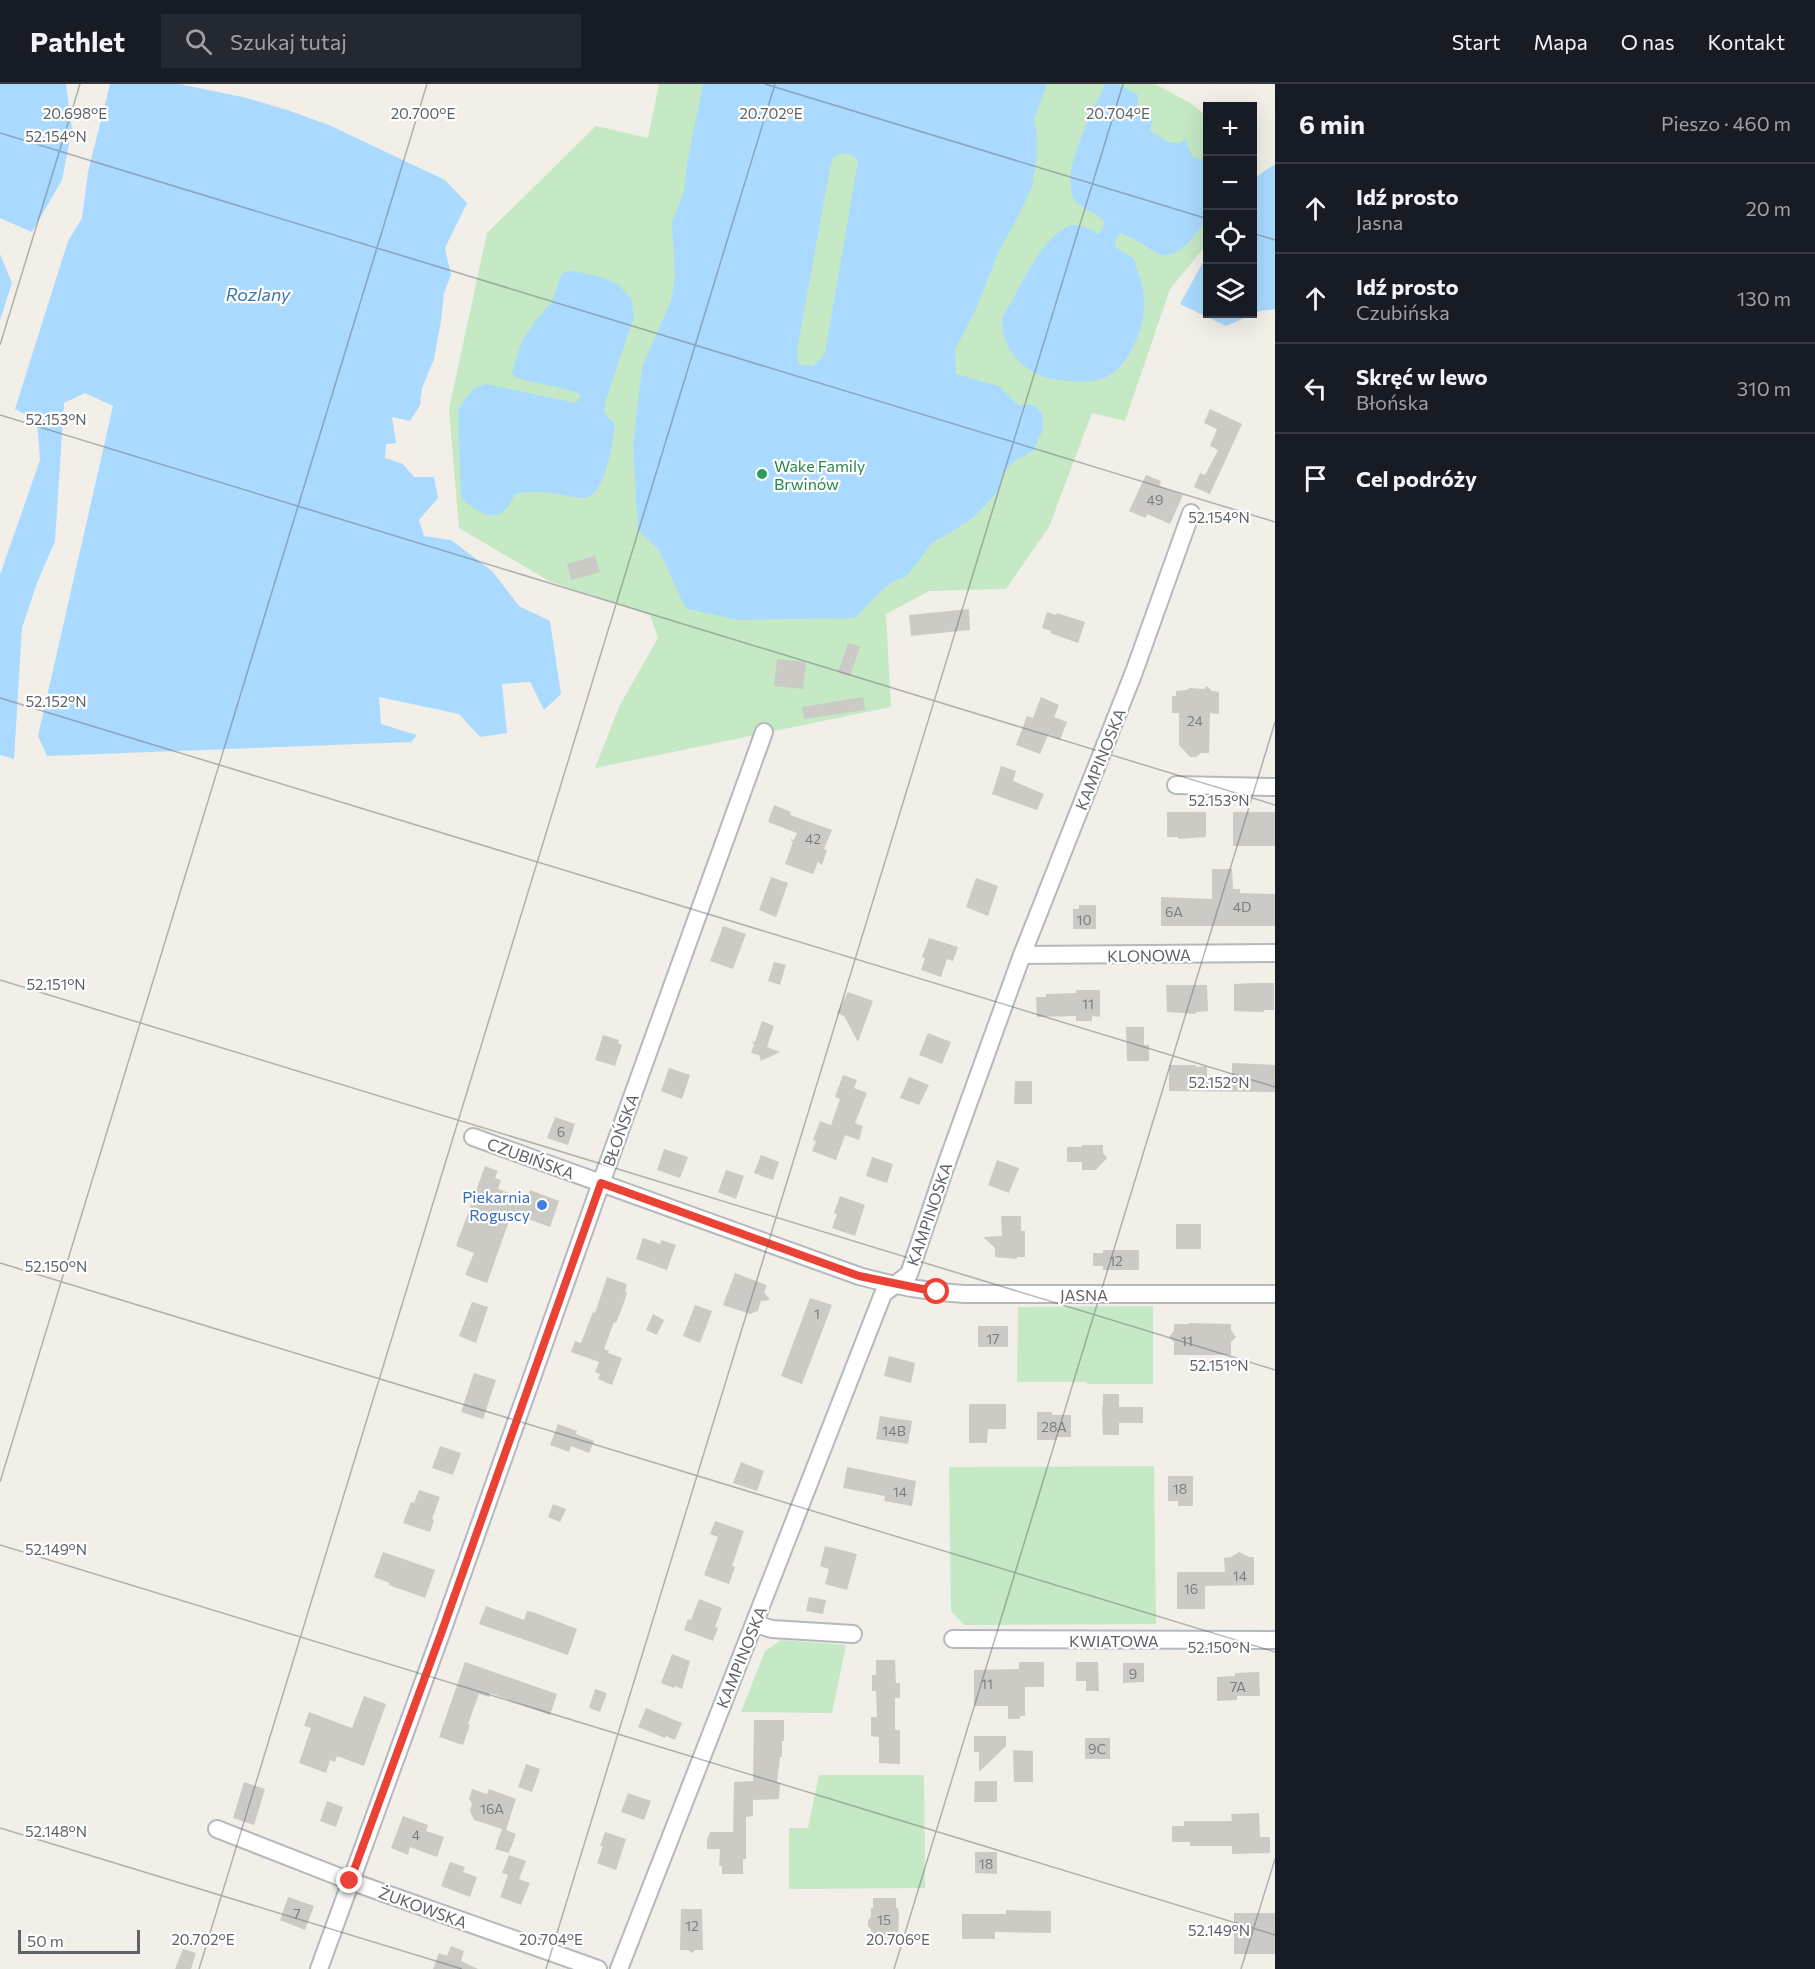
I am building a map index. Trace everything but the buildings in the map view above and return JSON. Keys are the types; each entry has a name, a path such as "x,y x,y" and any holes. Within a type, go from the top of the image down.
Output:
{"street":[{"name":"KAMPINOSKA","path":"619,1969 883,1294 909,1274 1022,955 1134,672 1191,513"},
{"name":"BŁOŃSKA","path":"319,1969 764,732"},
{"path":"1176,785 1275,787"},
{"name":"KLONOWA","path":"1022,955 1275,953"},
{"name":"CZUBIŃSKA","path":"473,1137 859,1276 895,1284"},
{"name":"JASNA","path":"895,1284 937,1292 964,1294 1275,1294"},
{"path":"754,1624 772,1629 853,1634"},
{"name":"KWIATOWA","path":"953,1639 1275,1640"},
{"name":"ŻUKOWSKA","path":"217,1829 350,1881 598,1969"}],"green space":[{"name":"Wake Family Brwinów","path":"659,84 1155,84 1192,104 1203,114 1203,249 1170,289 1125,421 1092,413 1049,527 1006,589 929,591 886,614 891,707 595,768 620,705 658,638 650,615 549,581 459,528 449,409 487,233 596,126 648,138"},
{"path":"1153,1306 1153,1384 1017,1382 1018,1307"},
{"path":"1154,1466 1156,1624 964,1625 951,1611 949,1467"},
{"path":"781,1640 846,1645 832,1713 741,1712 765,1651"},
{"path":"819,1775 924,1775 925,1888 789,1889 789,1828 808,1828"}],"water":[{"path":"0,84 66,84 72,129 62,180 32,232 0,218"},
{"name":"Rozlany","path":"110,84 179,84 247,98 290,111 329,125 445,180 467,203 445,248 451,275 444,293 434,359 422,388 420,405 410,421 392,417 396,443 386,444 385,458 403,464 414,477 434,477 438,498 419,520 424,536 451,540 492,571 519,606 550,621 561,694 544,710 530,682 502,684 507,733 480,737 459,714 379,697 381,724 417,735 411,742 47,756 38,736 113,406 85,393 64,403 55,541 37,583 22,628 14,759 0,755 0,575 40,460 37,420 15,409 68,241 82,218 88,172"},
{"path":"703,84 1047,84 1034,120 1037,155 1032,187 999,251 976,309 955,349 956,374 999,386 1018,405 1034,405 1042,413 1043,429 1033,451 1013,462 1002,474 999,490 974,517 933,542 906,577 896,580 881,591 855,618 738,620 688,609 684,605 659,550 638,530 633,446 642,367 671,301 675,275 672,223 684,191 687,163","holes":["844,153 854,156 858,161 824,355 813,366 798,364 797,350 830,168 833,157"]},
{"path":"1105,84 1120,85 1138,95 1138,108 1141,115 1146,118 1153,117 1150,130 1168,142 1180,143 1185,139 1193,157 1203,160 1203,224 1189,242 1177,252 1163,256 1120,233 1115,247 1134,259 1143,294 1144,309 1135,343 1122,364 1106,377 1097,380 1064,381 1042,377 1021,364 1008,346 1002,324 1005,311 1029,270 1043,248 1060,231 1077,225 1099,234 1105,222 1078,203 1071,189 1074,159 1086,125"},
{"path":"1275,164 1275,309 1257,312 1257,210 1257,176"},
{"path":"0,254 12,283 0,320"},
{"path":"1203,263 1203,315 1180,304"},
{"path":"574,271 605,278 619,285 631,299 634,317 606,399 604,412 615,425 607,468 598,488 592,495 584,498 552,493 520,493 515,494 504,511 492,515 486,514 475,509 461,497 458,410 476,387 486,384 576,403 581,395 573,391 516,378 512,372 522,341 535,321 552,302 562,273"},
{"path":"1209,318 1244,318 1226,326"}],"place":[{"name":"Wake Family Brwinów","path":"762,474"},
{"name":"Piekarnia Roguscy","path":"542,1205"}],"route":[{"path":"350,1881 442,1631 601,1183 859,1276 937,1292"}]}
